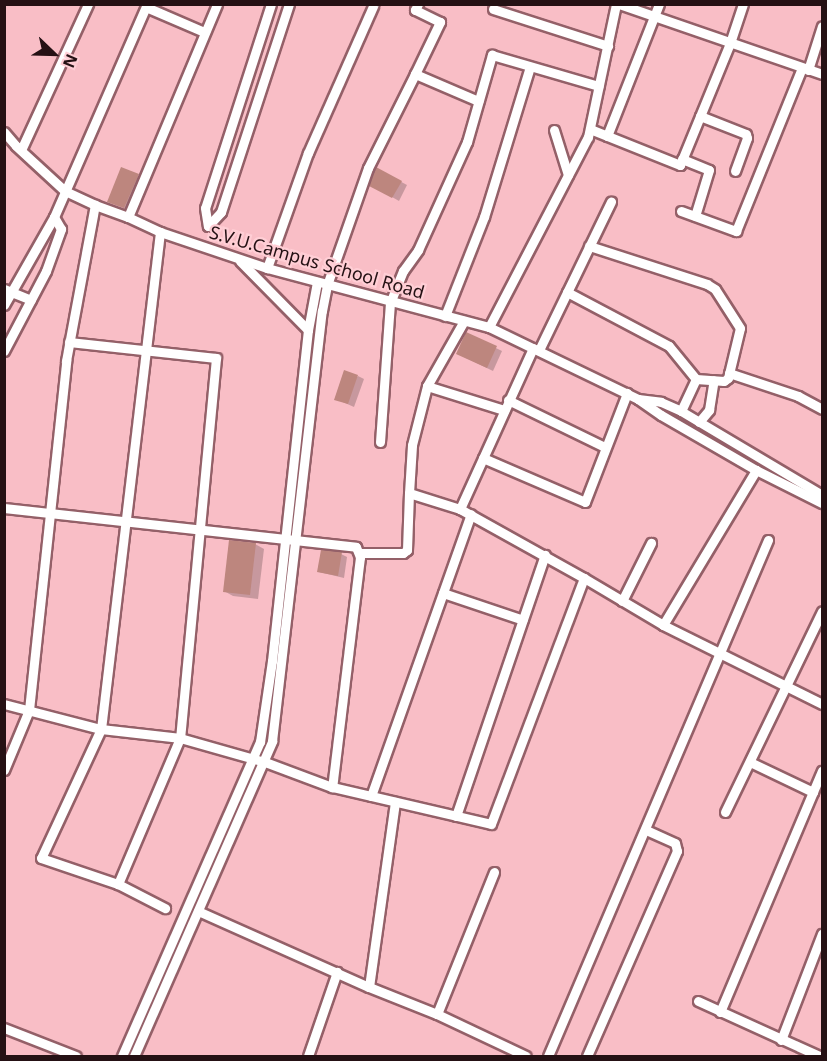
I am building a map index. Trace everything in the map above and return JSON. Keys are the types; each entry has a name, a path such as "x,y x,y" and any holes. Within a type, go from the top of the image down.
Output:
{"street":[{"path":"21,150 88,4"},
{"path":"128,217 217,4"},
{"path":"208,226 205,208 271,4"},
{"path":"201,246 208,226 221,212 290,4"},
{"path":"134,1056 265,762 275,727 318,338 327,285 368,168 440,22 415,10 418,4"},
{"path":"499,4 493,9 608,46"},
{"path":"489,327 590,129 618,4 822,74"},
{"path":"608,136 659,4"},
{"path":"590,129 680,165 730,43 743,4"},
{"path":"4,305 8,291 54,217 147,6 204,32"},
{"path":"267,268 308,153 373,6"},
{"path":"681,211 736,231 822,26"},
{"path":"380,442 390,303 403,271 418,250 467,142 492,55 599,86"},
{"path":"445,316 484,217 530,67"},
{"path":"415,74 478,100"},
{"path":"700,116 746,134 735,171"},
{"path":"554,130 568,175"},
{"name":"S.V.U.Campus School Road","path":"4,132 65,191 160,232 267,268 390,303 489,327 627,393 756,470 822,503"},
{"path":"682,159 709,170 695,216"},
{"path":"460,509 508,400 567,292 611,202"},
{"path":"4,770 29,710 69,342 96,205"},
{"path":"4,351 46,271 62,229 54,217"},
{"path":"160,232 101,729 41,858 118,884 165,908"},
{"path":"567,292 669,346 696,379 726,380 740,328 715,290 707,284 589,246"},
{"path":"238,258 308,330"},
{"path":"122,1056 254,759 264,725 308,330 317,282"},
{"path":"8,291 31,300"},
{"path":"360,553 403,553 407,550 412,444 427,386 464,321"},
{"path":"69,342 216,358 180,738 118,884"},
{"path":"729,373 798,396 822,409"},
{"path":"681,411 696,379"},
{"path":"699,422 709,410 714,380"},
{"path":"427,386 504,410"},
{"path":"483,458 585,502 627,393"},
{"name":"S.V.U.Campus School Road","path":"638,399 661,402 681,411 822,495"},
{"path":"508,400 605,447"},
{"path":"663,625 756,470"},
{"path":"409,493 471,514 663,625 822,704"},
{"path":"4,508 349,544 356,547 360,553 332,787"},
{"path":"371,796 471,514"},
{"path":"548,1056 768,540"},
{"path":"622,601 651,543"},
{"path":"456,816 544,555"},
{"path":"4,704 101,729 180,738 265,762 332,787 492,824 584,578"},
{"path":"443,593 523,620"},
{"path":"725,812 822,611"},
{"path":"750,762 813,792"},
{"path":"720,1012 822,771"},
{"path":"369,987 395,802"},
{"path":"587,1056 677,851 675,843 646,830"},
{"path":"437,1014 494,872"},
{"path":"198,911 369,987 437,1014 526,1056"},
{"path":"781,1040 822,934"},
{"path":"308,1056 337,972"},
{"path":"698,1001 819,1056"},
{"path":"4,1029 76,1056"}],"building":[{"path":"121,167 139,174 124,208 107,202"},
{"path":"376,167 402,181 392,198 369,186"},
{"path":"466,332 497,346 487,368 456,354"},
{"path":"344,370 358,375 348,404 334,400"},
{"path":"229,540 256,543 250,595 223,592"},
{"path":"321,550 342,552 338,576 317,572"}]}
